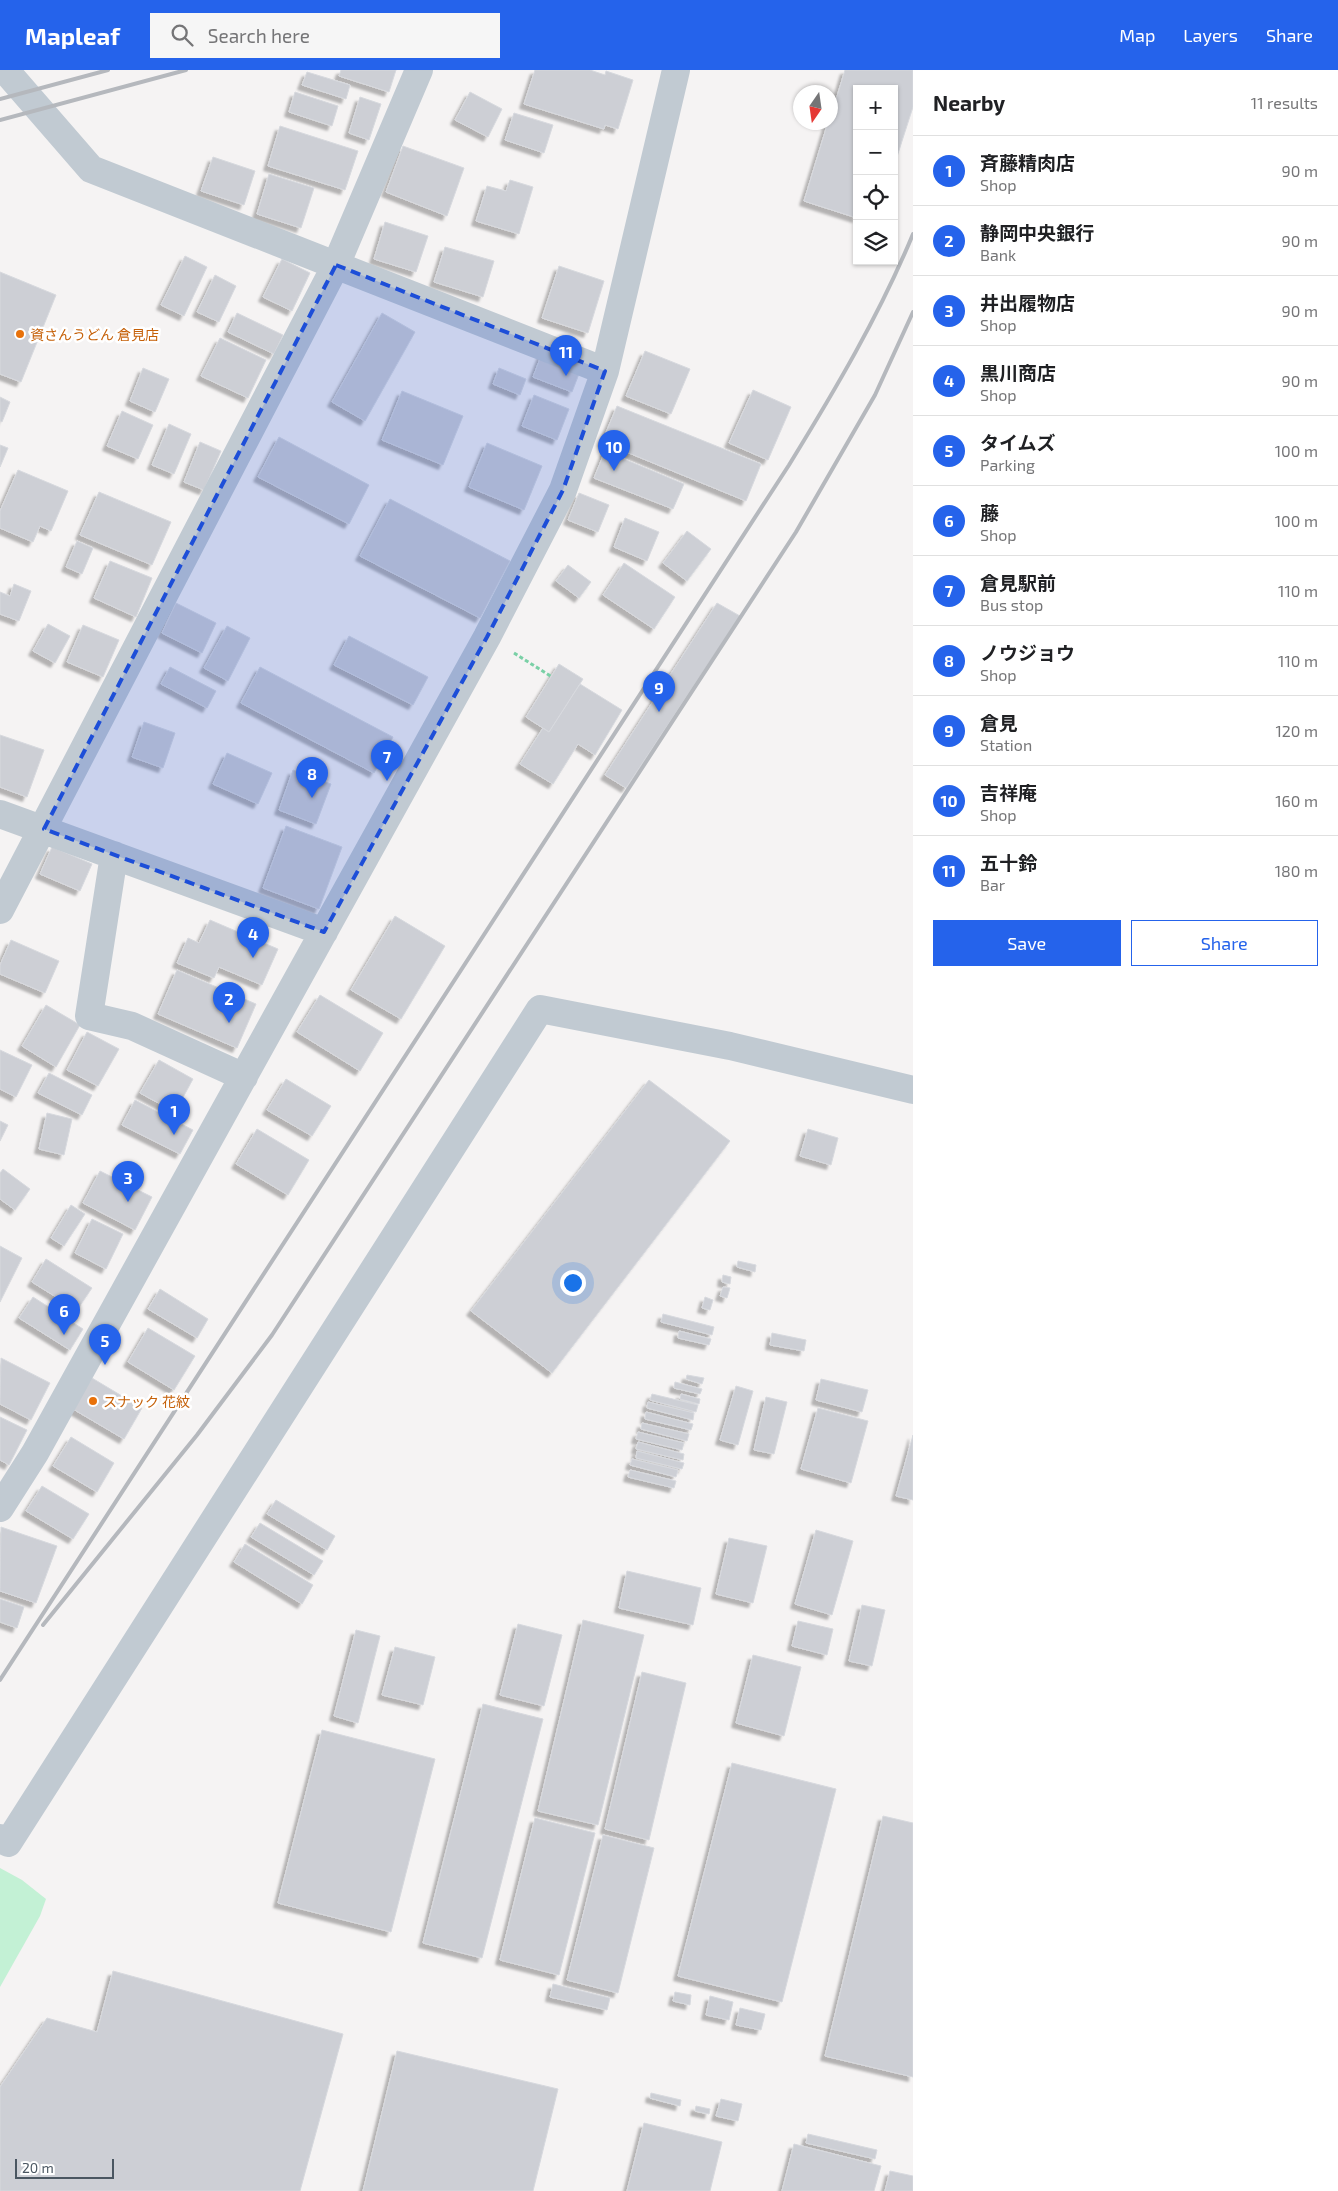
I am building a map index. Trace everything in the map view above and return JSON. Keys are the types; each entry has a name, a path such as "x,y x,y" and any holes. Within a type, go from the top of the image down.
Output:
{"street":[{"path":"0,910 44,829 336,265 419,70"},
{"path":"0,1508 35,1453 244,1077 487,637 563,490 605,371 676,70"},
{"path":"0,71 6,71 91,169 605,371"},
{"path":"0,814 324,932"},
{"path":"114,855 89,1016 132,1026 244,1077"},
{"path":"0,1838 8,1843 540,1009 730,1046 913,1090"}],"path":[{"path":"512,652 552,677"}],"highlighted area":[{"path":"336,265 605,371 563,490 487,637 324,932 44,829"}],"green space":[{"path":"0,1868 22,1880 46,1899 40,1916 0,1987"}],"building":[{"path":"341,70 396,70 389,92 339,76"},
{"path":"535,70 590,70 605,75 606,71 633,80 618,129 605,125 604,129 524,104"},
{"path":"845,70 913,70 913,107 898,154 898,85 853,85 853,217 804,201 826,130 838,130 838,93"},
{"path":"307,72 350,85 346,99 302,85"},
{"path":"295,92 338,106 332,126 289,112"},
{"path":"470,92 502,109 488,137 455,120"},
{"path":"360,97 381,104 369,140 349,133"},
{"path":"514,113 553,125 544,153 505,140"},
{"path":"280,126 358,151 345,190 268,166"},
{"path":"403,146 464,168 447,216 386,192"},
{"path":"213,157 255,171 244,205 201,191"},
{"path":"269,174 314,188 301,228 257,214"},
{"path":"510,180 533,187 519,234 476,221 487,186 506,191"},
{"path":"385,222 428,236 416,272 374,259"},
{"path":"445,247 494,261 483,297 434,282"},
{"path":"185,256 207,267 184,316 161,305"},
{"path":"282,259 310,273 292,311 263,297"},
{"path":"559,266 604,281 588,333 542,318"},
{"name":"資さんうどん 倉見店","path":"0,272 56,295 21,382 0,374"},
{"path":"215,275 236,286 219,322 197,312"},
{"path":"237,313 283,335 274,354 228,332"},
{"path":"382,313 415,332 365,421 332,402"},
{"path":"220,338 266,360 248,398 201,376"},
{"path":"543,351 582,366 572,392 533,377"},
{"path":"645,351 690,369 671,414 626,396"},
{"path":"143,368 169,379 155,412 130,401"},
{"path":"499,368 526,379 520,395 493,384"},
{"path":"753,390 791,407 768,460 729,443"},
{"path":"402,391 463,416 443,465 382,440"},
{"path":"534,395 569,409 557,440 522,426"},
{"path":"0,397 10,402 2,422 0,421"},
{"path":"617,406 761,464 746,501 602,442"},
{"path":"122,411 153,425 138,459 107,446"},
{"path":"169,424 191,434 174,474 152,465"},
{"path":"279,437 369,485 349,524 258,477"},
{"path":"200,442 221,451 204,490 184,482"},
{"path":"487,443 542,466 524,510 469,487"},
{"path":"0,445 8,448 0,467"},
{"path":"605,451 684,484 673,509 594,478"},
{"path":"18,470 68,491 51,531 40,526 33,542 0,528 0,511"},
{"path":"99,492 171,522 152,565 80,535"},
{"path":"579,493 609,505 598,532 568,520"},
{"path":"390,499 510,561 480,618 360,556"},
{"path":"625,518 659,532 647,561 614,547"},
{"path":"687,531 711,549 687,581 663,563"},
{"path":"77,541 93,548 82,574 66,567"},
{"path":"110,561 152,578 136,617 94,598"},
{"path":"624,563 675,597 654,629 603,595"},
{"path":"568,565 591,582 579,598 556,581"},
{"path":"14,584 31,591 19,621 0,614 0,592 10,596"},
{"path":"176,603 216,623 202,653 162,633"},
{"path":"717,603 740,616 626,788 605,775"},
{"path":"48,624 70,636 55,663 33,651"},
{"path":"83,625 119,640 103,677 67,662"},
{"path":"227,626 250,638 228,681 204,668"},
{"path":"349,636 428,677 413,705 334,665"},
{"path":"559,664 583,679 549,732 526,717"},
{"path":"170,667 216,691 207,708 161,684"},
{"path":"260,667 393,737 374,773 241,703"},
{"path":"580,684 622,710 595,755 578,744 553,784 520,764 543,728 549,732"},
{"path":"144,722 175,733 163,768 132,757"},
{"path":"0,735 44,750 27,797 0,787"},
{"path":"227,753 272,773 258,804 213,784"},
{"path":"293,770 331,784 316,824 279,810"},
{"path":"286,826 342,847 319,909 263,888"},
{"path":"52,847 92,864 80,891 40,874"},
{"path":"395,916 445,946 401,1019 351,990"},
{"path":"210,920 278,949 262,985 219,967 214,978 177,963 188,938 199,943"},
{"path":"11,940 59,961 45,993 0,974 0,965"},
{"path":"177,970 256,1004 237,1048 158,1014"},
{"path":"320,995 383,1033 360,1071 297,1032"},
{"path":"46,1005 80,1025 56,1067 22,1046"},
{"path":"87,1032 119,1049 98,1086 67,1070"},
{"path":"0,1050 32,1065 16,1097 0,1089"},
{"path":"159,1060 193,1079 175,1112 140,1093"},
{"path":"49,1073 92,1095 82,1115 38,1093"},
{"path":"286,1079 331,1106 312,1136 267,1110"},
{"path":"649,1080 730,1141 552,1373 471,1311"},
{"path":"135,1100 193,1130 180,1154 122,1125"},
{"path":"47,1113 72,1119 64,1155 39,1149"},
{"path":"0,1121 8,1125 0,1141"},
{"path":"257,1129 309,1160 288,1195 236,1164"},
{"path":"808,1129 838,1138 831,1165 800,1156"},
{"path":"3,1169 30,1189 15,1210 0,1199 0,1173"},
{"path":"100,1171 152,1197 135,1230 83,1203"},
{"path":"71,1205 85,1214 64,1246 51,1238"},
{"path":"92,1219 123,1234 106,1269 75,1253"},
{"path":"0,1246 22,1258 0,1302"},
{"path":"46,1259 92,1288 77,1310 32,1282"},
{"path":"738,1261 756,1265 755,1272 737,1267"},
{"path":"723,1275 731,1277 730,1284 722,1282"},
{"path":"723,1287 730,1288 727,1298 720,1296"},
{"path":"160,1289 208,1319 197,1338 148,1309"},
{"path":"33,1297 83,1329 70,1350 19,1318"},
{"path":"705,1297 713,1300 710,1310 702,1308"},
{"path":"663,1314 714,1327 712,1335 661,1322"},
{"path":"148,1328 195,1356 174,1390 128,1362"},
{"path":"679,1331 711,1339 709,1345 678,1338"},
{"path":"772,1333 806,1340 804,1351 770,1345"},
{"path":"1,1358 50,1383 31,1420 0,1404"},
{"path":"687,1375 704,1378 702,1384 686,1379"},
{"path":"92,1378 142,1408 124,1439 73,1409"},
{"path":"821,1379 868,1390 862,1412 816,1400"},
{"path":"675,1382 702,1389 700,1394 674,1388"},
{"path":"736,1386 753,1391 738,1445 720,1440"},
{"path":"652,1394 698,1405 696,1412 650,1400"},
{"path":"681,1394 700,1399 699,1404 680,1399"},
{"path":"766,1397 787,1402 774,1454 754,1450"},
{"path":"648,1402 694,1413 693,1420 647,1408"},
{"path":"818,1408 868,1421 851,1483 801,1469"},
{"path":"646,1412 693,1424 691,1430 645,1419"},
{"path":"0,1417 27,1430 9,1465 0,1460"},
{"path":"642,1423 689,1434 687,1441 641,1429"},
{"path":"638,1432 684,1443 682,1450 636,1439"},
{"path":"913,1435 913,1500 896,1496"},
{"path":"71,1437 114,1463 97,1492 53,1466"},
{"path":"638,1442 684,1454 683,1460 636,1449"},
{"path":"637,1451 684,1463 682,1469 636,1458"},
{"path":"632,1459 678,1470 676,1477 630,1465"},
{"path":"630,1470 676,1481 674,1488 628,1477"},
{"path":"42,1486 89,1514 73,1539 26,1511"},
{"path":"276,1500 335,1536 327,1550 267,1514"},
{"path":"260,1523 323,1561 314,1575 251,1537"},
{"path":"1,1527 57,1546 36,1603 0,1591"},
{"path":"816,1530 853,1541 832,1615 795,1604"},
{"path":"729,1538 767,1546 753,1603 716,1594"},
{"path":"245,1544 313,1585 302,1604 234,1562"},
{"path":"627,1571 701,1588 693,1625 619,1608"},
{"path":"0,1599 24,1607 17,1628 0,1622"},
{"path":"862,1605 885,1610 872,1666 849,1661"},
{"path":"583,1620 644,1635 598,1825 538,1811"},
{"path":"798,1621 833,1629 827,1655 792,1646"},
{"path":"518,1624 562,1635 544,1706 500,1695"},
{"path":"356,1630 380,1636 358,1723 334,1716"},
{"path":"395,1647 435,1657 423,1705 382,1695"},
{"path":"753,1655 801,1667 784,1736 736,1723"},
{"path":"642,1672 686,1683 649,1840 605,1829"},
{"path":"483,1704 543,1719 482,1958 423,1943"},
{"path":"322,1730 435,1759 391,1932 278,1903"},
{"path":"732,1763 836,1789 782,2002 678,1976"},
{"path":"883,1816 913,1823 913,2077 825,2056"},
{"path":"535,1818 595,1833 559,1975 500,1960"},
{"path":"603,1835 654,1848 618,1993 567,1980"},
{"path":"113,1971 343,2034 300,2191 0,2191 0,2087 47,2018 97,2032"},
{"path":"553,1984 610,1998 607,2010 550,1997"},
{"path":"675,1992 691,1995 690,2005 673,2001"},
{"path":"710,1996 733,2002 729,2020 706,2015"},
{"path":"740,2008 765,2014 761,2030 736,2025"},
{"path":"397,2051 558,2089 533,2191 363,2191"},
{"path":"651,2093 681,2100 680,2106 650,2098"},
{"path":"721,2099 742,2104 738,2121 716,2116"},
{"path":"696,2106 710,2109 709,2114 695,2111"},
{"path":"644,2123 722,2142 710,2191 627,2191"},
{"path":"808,2134 877,2150 875,2159 806,2143"},
{"path":"794,2144 881,2166 874,2191 782,2191"},
{"path":"890,2171 913,2176 913,2191 885,2191"}],"railway":[{"path":"0,99 108,70"},
{"path":"0,120 186,70"},
{"path":"0,1680 789,465 871,323 913,234"},
{"path":"43,1625 197,1435 272,1335 796,532 875,395 913,312"}],"place":[{"name":"資さんうどん 倉見店","path":"20,334"},
{"name":"五十鈴","path":"566,376"},
{"name":"吉祥庵","path":"614,471"},
{"name":"倉見","path":"659,712"},
{"name":"倉見駅前","path":"387,781"},
{"name":"ノウジョウ","path":"312,798"},
{"name":"黒川商店","path":"253,958"},
{"name":"静岡中央銀行","path":"229,1023"},
{"name":"斉藤精肉店","path":"174,1135"},
{"name":"井出履物店","path":"128,1202"},
{"name":"藤","path":"64,1335"},
{"name":"タイムズ","path":"105,1365"},
{"name":"スナック 花紋","path":"93,1401"}]}
